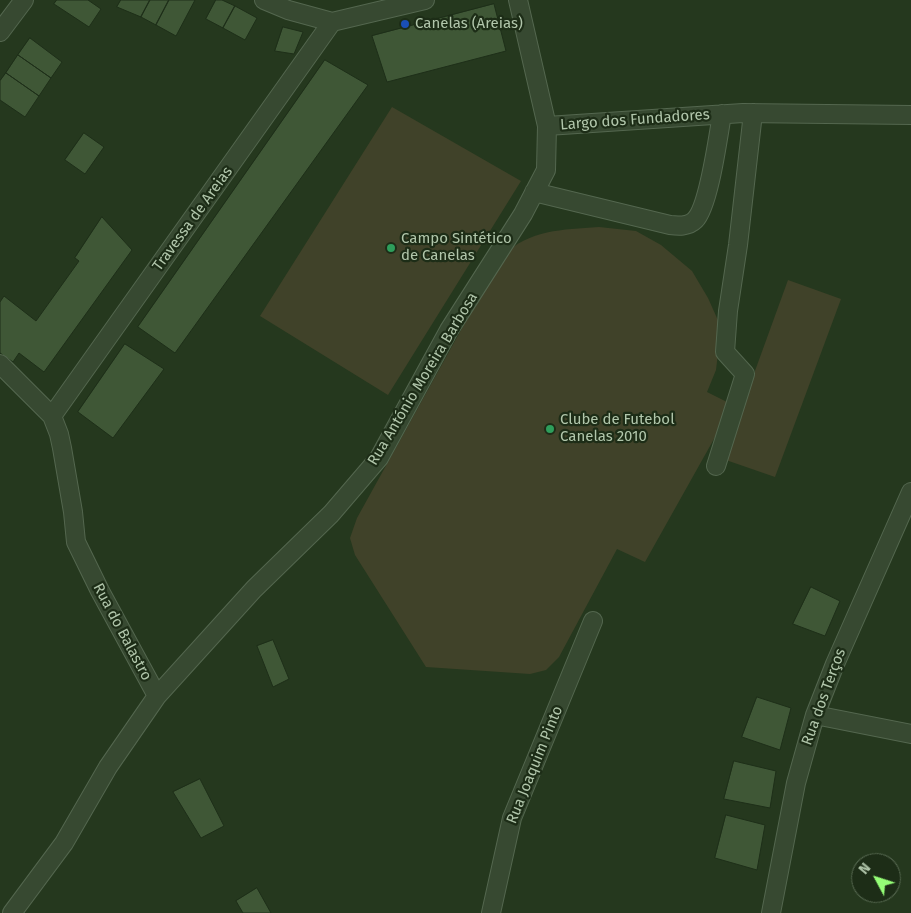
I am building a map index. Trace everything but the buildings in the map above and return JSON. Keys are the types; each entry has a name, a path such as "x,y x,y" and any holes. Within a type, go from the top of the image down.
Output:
{"street":[{"path":"0,32 24,0"},
{"path":"264,0 288,10 332,22 425,0"},
{"name":"Rua António Moreira Barbosa","path":"157,696 254,589 331,514 379,458 449,330 524,214 546,170 547,126 518,0"},
{"name":"Travessa de Areias","path":"52,416 332,22"},
{"path":"716,466 745,374 725,352 728,311 754,113"},
{"name":"Largo dos Fundadores","path":"547,126 754,113 911,115"},
{"name":"Largo dos Fundadores","path":"534,192 682,227 695,220 705,203 722,114"},
{"name":"Rua do Balastro","path":"0,364 52,416 62,448 76,542 100,592 157,696 108,767 64,844 12,913"},
{"name":"Rua dos Terços","path":"771,913 796,783 815,715 835,664 911,492"},
{"name":"Rua Joaquim Pinto","path":"491,913 512,818 593,622"},
{"path":"815,715 911,734"}],"green space":[{"name":"Campo Sintético de Canelas","path":"392,107 521,181 388,395 260,316"},
{"path":"599,227 636,231 661,245 692,271 708,298 721,327 716,370 707,392 733,405 645,562 617,549 559,657 546,670 530,674 426,667 355,555 350,538 357,518 502,256 524,240 547,232"},
{"path":"788,280 841,299 775,477 723,459"}],"place":[{"name":"Canelas (Areias)","path":"405,24"},
{"name":"Campo Sintético de Canelas","path":"391,248"},
{"name":"Clube de Futebol Canelas 2010","path":"550,429"}]}
